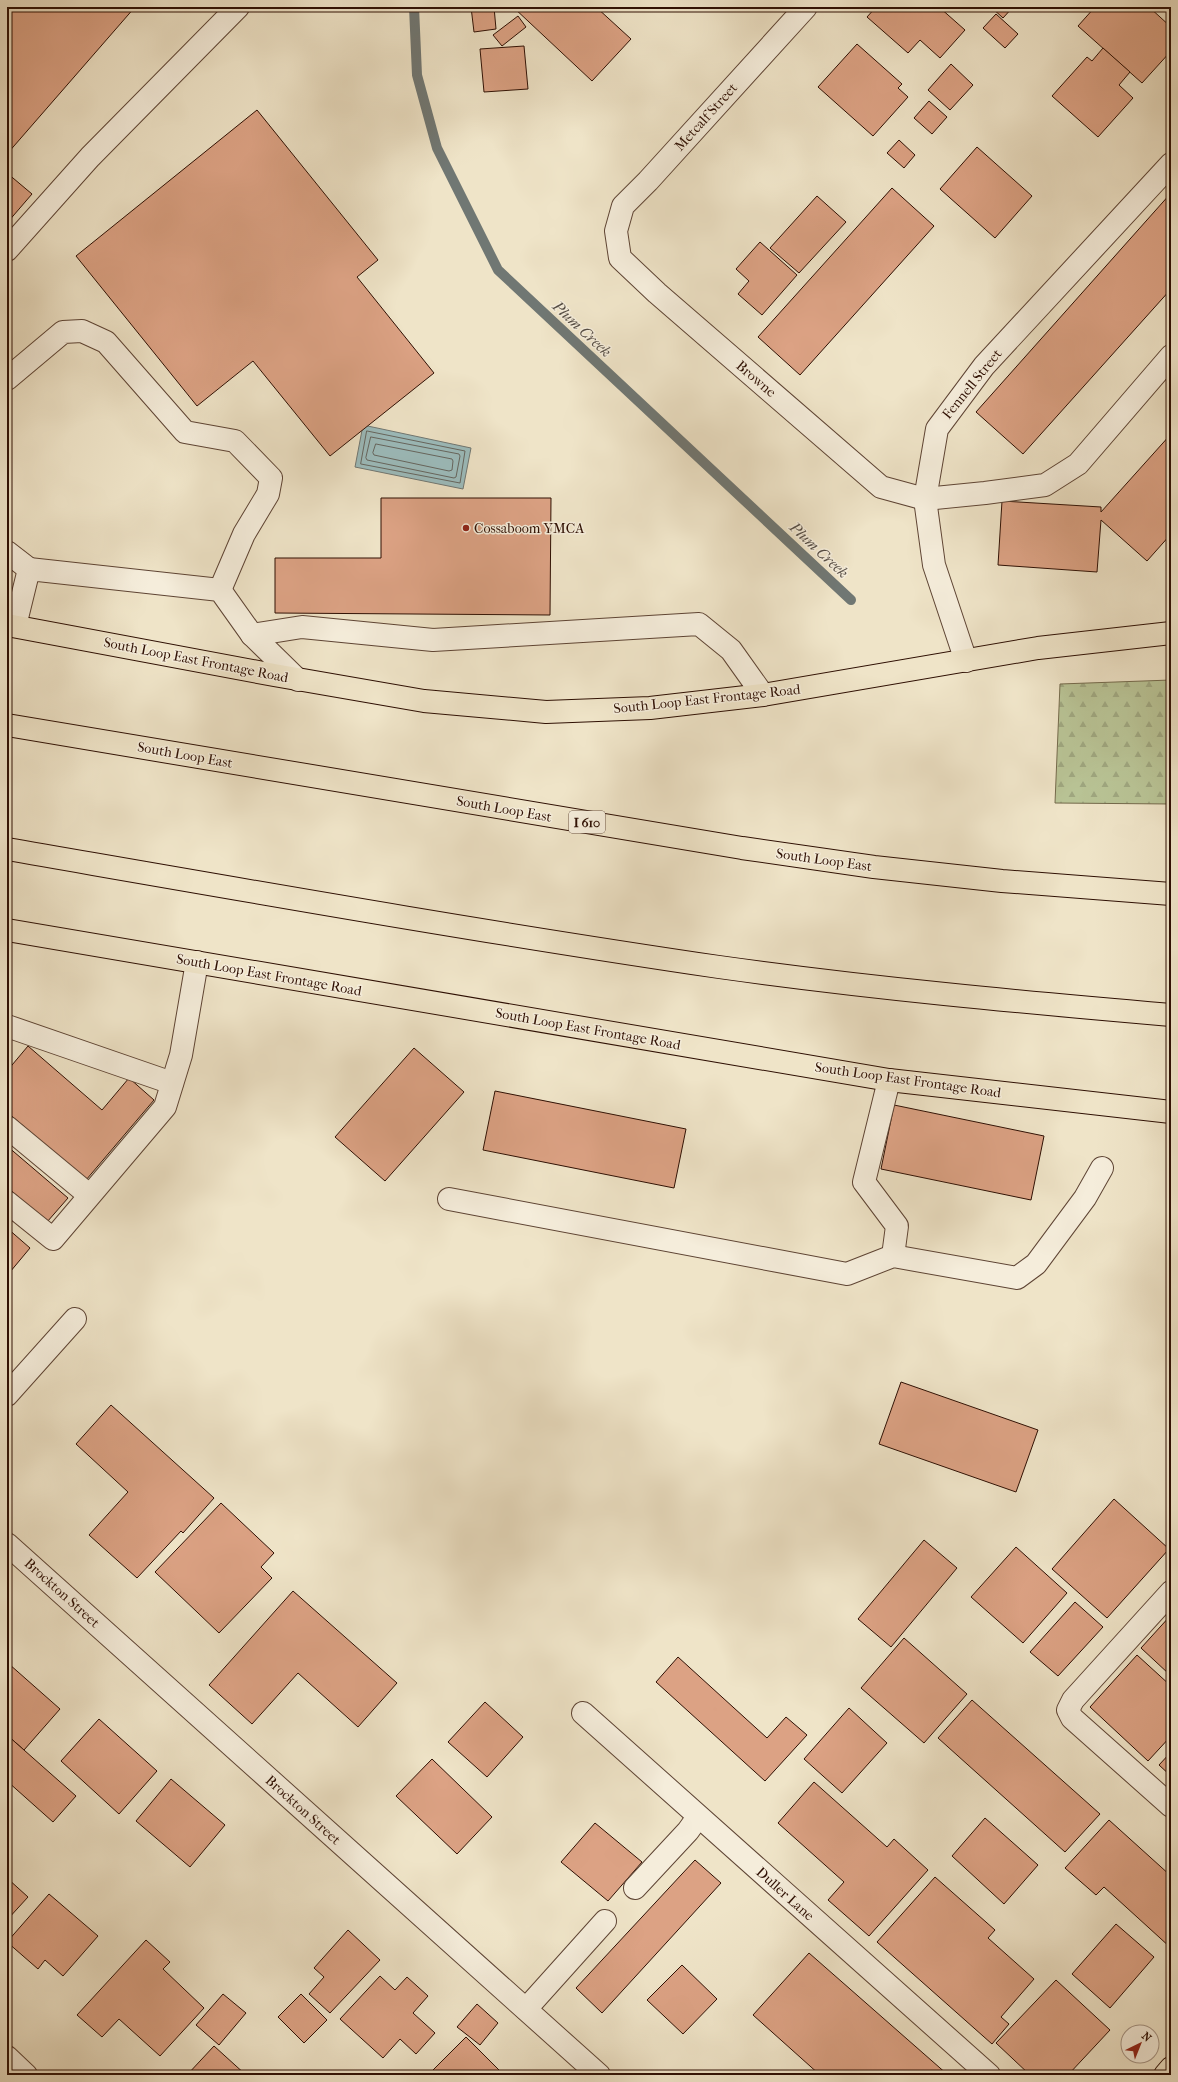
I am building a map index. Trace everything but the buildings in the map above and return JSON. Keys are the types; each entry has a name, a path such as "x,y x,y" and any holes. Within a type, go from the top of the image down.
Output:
{"main road":[{"name":"South Loop East Frontage Road","path":"11,625 298,680 424,701 546,712 650,708 763,695 1038,648 1171,632"},
{"name":"South Loop East","path":"7,725 742,848 874,867 1002,881 1171,894"},
{"path":"7,849 345,908 720,967 972,998 1171,1015"},
{"name":"South Loop East Frontage Road","path":"7,930 889,1080 1171,1112"},
{"path":"1165,2075 1171,2068"}],"street":[{"path":"7,250 90,157 238,7"},
{"name":"Metcalf Street","path":"616,231 623,206 648,182 806,7"},
{"name":"Fennell Street","path":"966,661 934,565 925,499 937,429 984,366 1171,164"},
{"name":"Browne","path":"616,231 620,258 881,487 925,499"},
{"path":"7,379 63,332 82,331 106,342 184,432 235,441 271,478 268,494 244,534 220,590"},
{"path":"925,499 985,494 1045,485 1078,464 1171,356"},
{"path":"7,552 29,569 220,590 252,636 298,680"},
{"path":"11,625 29,569"},
{"path":"252,636 302,627 433,640 699,624 731,650 763,695"},
{"path":"7,1202 53,1239 165,1107 181,1055 197,962"},
{"path":"7,1026 172,1083"},
{"path":"889,1080 864,1182 897,1226 893,1256"},
{"path":"7,1128 89,1195"},
{"path":"449,1199 847,1274 893,1256 1017,1278 1036,1264 1085,1198 1102,1168"},
{"path":"7,1395 75,1319"},
{"name":"Brockton Street","path":"7,1544 599,2075"},
{"path":"1171,1592 1073,1700 1068,1710 1072,1718 1171,1806"},
{"name":"Duller Lane","path":"583,1713 989,2075"},
{"path":"635,1888 688,1831 698,1817"},
{"path":"526,2009 605,1921"},
{"path":"7,2057 26,2075"}],"green space":[{"path":"1171,680 1171,804 1055,803 1060,684"}],"water":[{"path":"363,425 471,448 463,489 355,467"}],"waterway":[{"name":"Plum Creek","path":"414,7 417,75 437,148 498,270 851,600"}],"place":[{"name":"Cossaboom YMCA","path":"466,528"}]}
